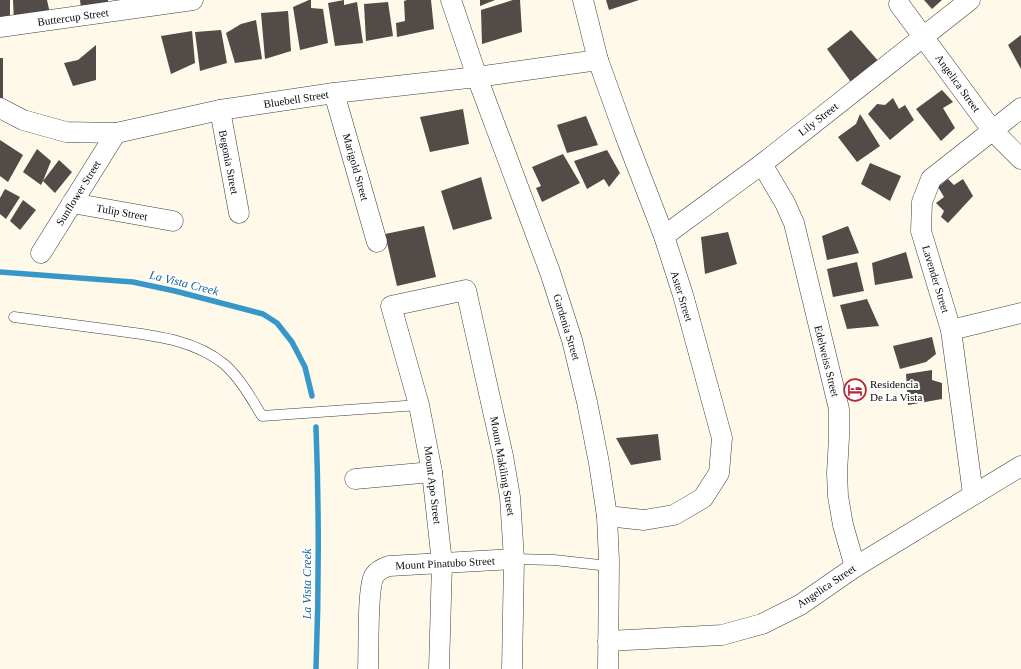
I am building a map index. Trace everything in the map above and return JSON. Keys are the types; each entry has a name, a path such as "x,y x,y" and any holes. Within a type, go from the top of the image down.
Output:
{"street":[{"name":"Buttercup Street","path":"0,27 193,0"},
{"name":"Gardenia Street","path":"451,0 547,265 572,340 587,402 599,462 607,516 609,566 608,669"},
{"name":"Aster Street","path":"583,0 598,60 664,236 683,295 722,438 719,473 703,498 674,515 644,520 607,516"},
{"name":"Lily Street","path":"664,236 762,164 970,0"},
{"name":"Angelica Street","path":"899,4 992,130 1021,159"},
{"name":"Bluebell Street","path":"0,108 23,120 66,132 116,132 220,110 334,93 478,77 598,60"},
{"name":"Marigold Street","path":"334,93 377,242"},
{"name":"Lavender Street","path":"973,494 951,330 921,231 922,202 931,179 1021,108"},
{"name":"Begonia Street","path":"220,110 239,213"},
{"name":"Sunflower Street","path":"40,253 116,132"},
{"name":"Edelweiss Street","path":"762,164 785,203 794,223 839,409 837,473 838,496 843,525 855,567"},
{"name":"Tulip Street","path":"72,203 173,221"},
{"name":"Mount Apo Street","path":"439,669 442,563 432,472 419,406 391,306 466,290"},
{"name":"Mount Makiling Street","path":"466,290 504,456 510,497 514,559 512,669"},
{"path":"951,330 1021,313"},
{"name":"Angelica Street","path":"608,641 722,635 762,624 800,605 855,567 1021,466"},
{"path":"355,479 432,472"},
{"name":"Mount Pinatubo Street","path":"368,669 370,590 374,577 378,572 389,566 514,559"}],"lane":[{"path":"14,317 172,339 200,349 224,364 246,389 262,416 419,406"},
{"path":"514,559 554,560 609,566"}],"building":[{"path":"0,0 10,0 10,23 0,24"},
{"path":"13,0 47,0 51,18 14,23"},
{"path":"80,0 108,0 108,5 81,8"},
{"path":"311,0 311,8 323,9 328,43 300,50 293,7"},
{"path":"344,0 344,5 357,2 363,43 335,46 328,3"},
{"path":"431,0 434,29 397,37 396,23 405,21 404,1"},
{"path":"480,0 495,0 480,6"},
{"path":"513,0 520,0 522,32 482,44 481,10"},
{"path":"606,0 639,0 609,10"},
{"path":"924,0 942,0 932,9"},
{"path":"388,2 393,36 366,41 364,4"},
{"path":"288,11 291,51 265,59 261,13"},
{"path":"256,20 262,59 235,63 226,33 241,24"},
{"path":"221,30 227,63 200,71 195,32"},
{"path":"851,30 880,63 853,85 827,49"},
{"path":"192,31 195,63 171,74 161,36"},
{"path":"1021,35 1021,69 1008,45"},
{"path":"96,45 96,80 73,86 64,63 78,60"},
{"path":"0,58 3,58 3,103 0,102"},
{"path":"942,90 953,102 943,108 955,128 941,141 916,109"},
{"path":"893,98 899,109 905,105 914,120 890,140 868,114 877,104 885,105"},
{"path":"463,109 469,144 430,152 420,117"},
{"path":"860,114 880,146 857,162 838,137 856,124"},
{"path":"586,116 598,145 567,153 557,125"},
{"path":"0,140 23,155 8,182 0,176"},
{"path":"37,149 51,161 41,185 23,172"},
{"path":"607,150 620,173 609,187 604,179 587,189 574,161"},
{"path":"563,154 580,183 542,202 536,188 541,186 532,167"},
{"path":"59,160 72,172 55,193 43,181"},
{"path":"870,163 901,176 890,201 861,184"},
{"path":"481,177 492,219 453,230 441,191"},
{"path":"948,179 954,185 963,179 973,196 948,223 941,217 944,211 936,203 944,197 938,187"},
{"path":"5,189 20,197 6,219 0,214 0,198"},
{"path":"23,200 36,210 20,230 10,221"},
{"path":"424,226 436,277 397,286 385,234"},
{"path":"848,226 859,253 827,260 822,236"},
{"path":"728,232 737,264 705,274 701,237"},
{"path":"906,252 913,278 875,285 872,263"},
{"path":"857,262 864,291 833,297 827,269"},
{"path":"867,299 879,326 847,329 840,305"},
{"path":"932,337 936,354 926,362 900,369 893,346"},
{"path":"932,370 932,380 942,383 942,399 908,405 906,374"},
{"path":"658,434 661,460 631,465 616,438"}],"waterway":[{"name":"La Vista Creek","path":"0,272 133,282 175,291 263,314 277,323 292,342 305,367 312,396"},
{"name":"La Vista Creek","path":"316,427 318,488 318,609 316,669"}],"place":[{"name":"Residencia De La Vista","path":"855,390"}]}
